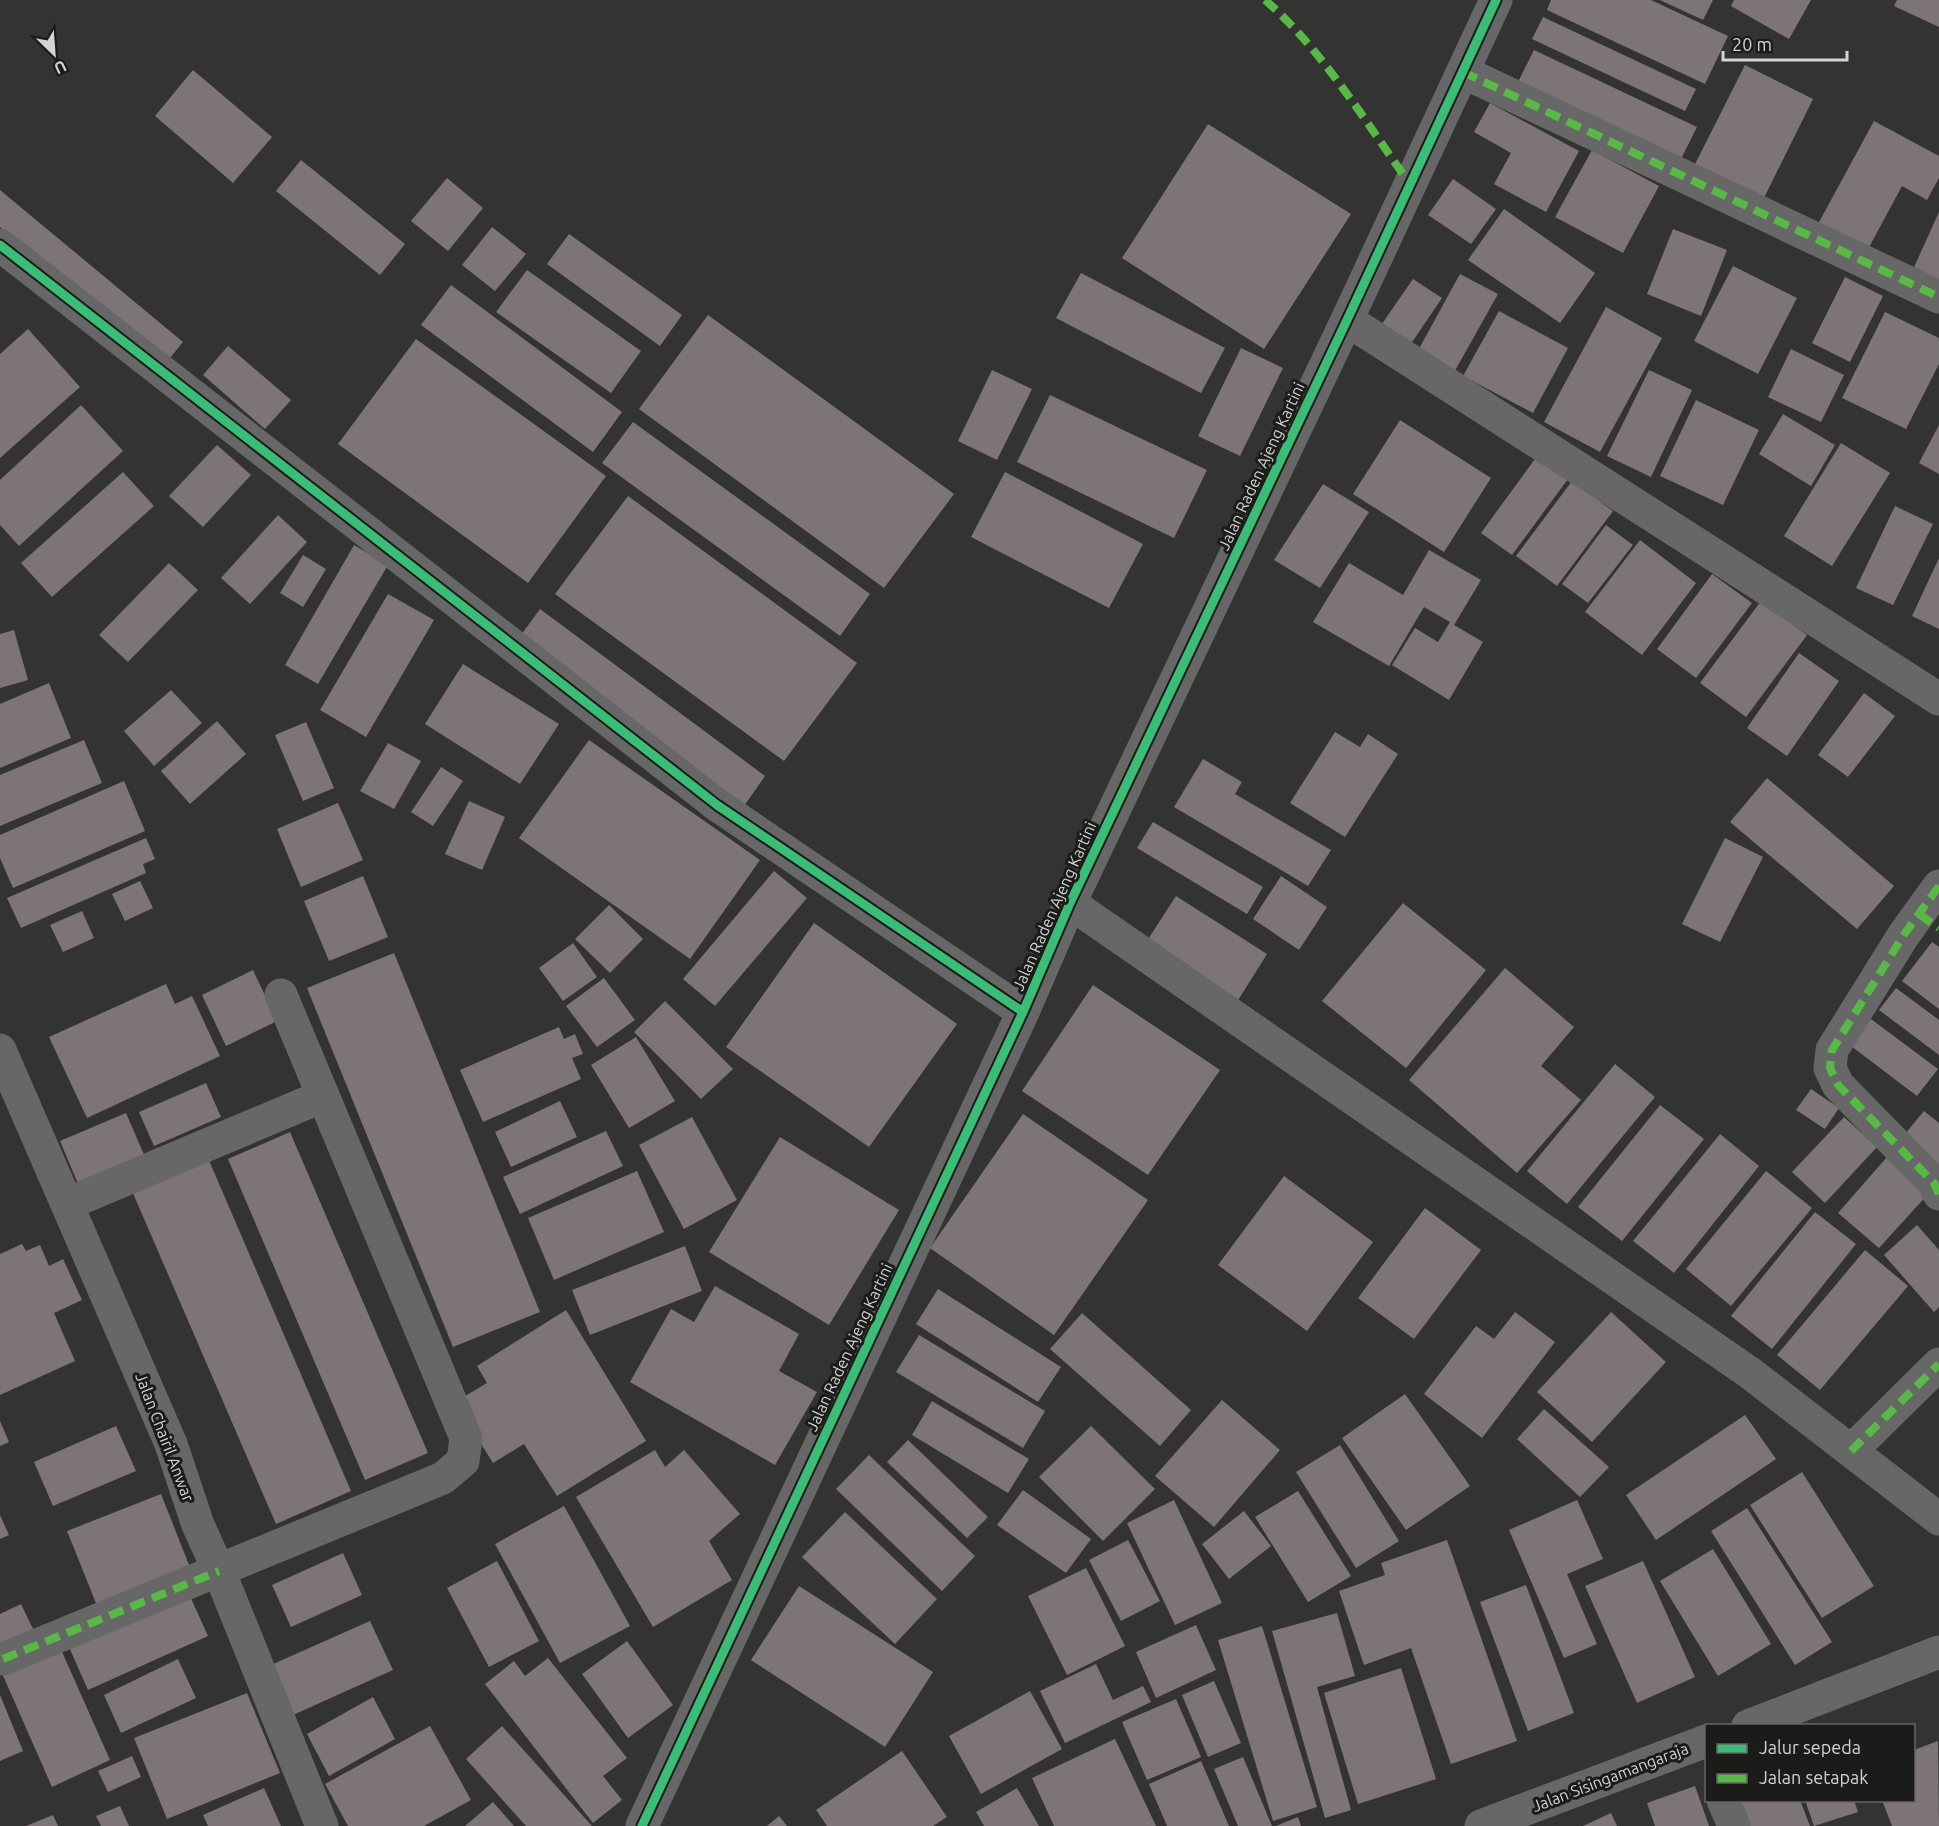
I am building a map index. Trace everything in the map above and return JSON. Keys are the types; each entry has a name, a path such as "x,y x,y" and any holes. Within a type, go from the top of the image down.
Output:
{"street":[{"name":"Jalan Raden Ajeng Kartini","path":"642,1826 1023,1012 1070,903 1496,0"},
{"path":"1463,72 1939,297"},
{"path":"0,245 717,805 1023,1012"},
{"path":"1347,320 1939,699"},
{"path":"1937,1185 1838,1085 1830,1068 1832,1050 1929,921 1939,886"},
{"path":"1070,903 1750,1373 1939,1519"},
{"path":"3,1659 443,1478 464,1461 466,1438 280,995"},
{"name":"Jalan Chairil Anwar","path":"0,1050 171,1444 198,1524 322,1826"},
{"path":"67,1204 323,1096"},
{"path":"1851,1451 1939,1364"},
{"path":"1751,1724 1939,1652"},
{"name":"Jalan Sisingamangaraja","path":"1481,1826 1704,1749"},
{"path":"1724,1802 1734,1826"}],"building":[{"path":"1551,0 1651,0 1728,36 1705,84 1547,10"},
{"path":"1660,0 1713,0 1703,20"},
{"path":"1734,0 1811,0 1789,39 1731,6"},
{"path":"1897,0 1939,0 1939,27 1894,6"},
{"path":"1543,17 1696,89 1685,111 1532,39"},
{"path":"1534,50 1697,127 1677,167 1514,90"},
{"path":"1745,65 1813,99 1760,206 1691,172"},
{"path":"193,70 272,137 233,183 155,116"},
{"path":"1490,103 1579,151 1546,212 1494,184 1511,153 1474,132"},
{"path":"1874,121 1939,156 1939,178 1927,200 1902,186 1867,251 1818,224"},
{"path":"1208,124 1351,214 1264,349 1122,258"},
{"path":"1592,150 1659,186 1623,253 1555,217"},
{"path":"301,160 405,244 380,275 276,191"},
{"path":"447,178 483,208 448,251 411,221"},
{"path":"1453,179 1496,209 1471,244 1428,215"},
{"path":"0,190 183,342 165,364 0,227"},
{"path":"1504,209 1595,273 1560,323 1468,260"},
{"path":"1939,212 1939,289 1910,276"},
{"path":"492,227 526,254 495,291 462,265"},
{"path":"1673,229 1727,250 1701,316 1647,294"},
{"path":"569,234 682,315 660,346 547,264"},
{"path":"1733,266 1797,298 1758,374 1694,341"},
{"path":"527,270 641,351 611,393 496,312"},
{"path":"1081,273 1225,348 1201,393 1056,318"},
{"path":"1460,274 1498,294 1452,376 1415,356"},
{"path":"1845,277 1883,296 1850,362 1812,343"},
{"path":"1413,279 1442,298 1406,351 1377,331"},
{"path":"451,285 622,412 593,452 421,325"},
{"path":"1606,307 1662,338 1600,452 1544,422"},
{"path":"1499,311 1568,348 1533,413 1463,376"},
{"path":"1885,312 1939,338 1939,364 1906,429 1842,398"},
{"path":"708,315 954,494 884,588 639,409"},
{"path":"28,329 80,387 0,458 0,354"},
{"path":"416,339 606,476 528,583 338,444"},
{"path":"228,346 291,400 265,429 203,375"},
{"path":"1241,348 1283,368 1240,456 1198,436"},
{"path":"1791,349 1844,375 1821,422 1768,397"},
{"path":"992,370 1032,389 997,460 958,441"},
{"path":"1649,370 1692,390 1651,477 1607,456"},
{"path":"1050,395 1207,470 1174,538 1017,462"},
{"path":"1696,400 1759,430 1723,505 1660,476"},
{"path":"81,405 123,451 19,546 0,525 0,480"},
{"path":"1783,414 1835,445 1811,486 1759,454"},
{"path":"1400,420 1491,478 1444,552 1353,494"},
{"path":"633,422 870,594 840,636 602,463"},
{"path":"1939,425 1939,474 1919,463"},
{"path":"1841,443 1890,473 1832,566 1784,536"},
{"path":"217,445 251,475 203,527 169,496"},
{"path":"1537,456 1568,479 1512,555 1481,533"},
{"path":"123,472 154,506 52,597 21,563"},
{"path":"1005,472 1143,544 1109,608 971,537"},
{"path":"1572,481 1613,511 1557,586 1516,556"},
{"path":"1323,484 1369,512 1320,588 1274,560"},
{"path":"628,496 857,663 784,761 555,594"},
{"path":"1895,506 1933,524 1893,605 1856,588"},
{"path":"278,515 307,542 250,604 221,578"},
{"path":"1606,525 1633,545 1588,603 1562,584"},
{"path":"1640,540 1696,583 1642,655 1585,612"},
{"path":"354,545 388,565 318,684 285,665"},
{"path":"1429,550 1481,580 1454,625 1483,642 1449,700 1392,665 1415,628 1438,642 1450,622 1424,607 1389,666 1313,622 1349,563 1403,595"},
{"path":"303,555 326,569 303,607 280,593"},
{"path":"1939,558 1939,629 1912,616"},
{"path":"169,563 198,590 128,662 99,635"},
{"path":"1712,574 1752,603 1696,678 1657,649"},
{"path":"388,594 434,620 366,737 320,710"},
{"path":"1761,601 1807,635 1746,717 1700,683"},
{"path":"540,609 765,776 744,806 518,639"},
{"path":"14,630 28,680 0,688 0,634"},
{"path":"1799,653 1839,681 1787,756 1747,728"},
{"path":"463,664 559,724 520,784 425,724"},
{"path":"49,683 71,738 0,768 0,704"},
{"path":"171,690 202,723 154,766 124,731"},
{"path":"1864,693 1895,716 1848,777 1818,755"},
{"path":"217,721 246,754 190,804 161,771"},
{"path":"306,722 334,788 303,801 275,735"},
{"path":"1335,732 1360,747 1368,734 1398,754 1345,837 1290,803"},
{"path":"84,740 102,783 0,826 0,775"},
{"path":"589,740 760,860 690,959 519,838"},
{"path":"388,743 421,761 394,809 360,791"},
{"path":"1203,759 1242,782 1235,794 1331,850 1308,886 1174,807"},
{"path":"441,767 463,781 433,826 411,812"},
{"path":"1767,778 1894,886 1857,929 1730,822"},
{"path":"124,781 145,831 13,888 0,858 0,835"},
{"path":"469,801 505,817 482,870 445,854"},
{"path":"338,803 363,860 301,887 277,829"},
{"path":"1153,822 1263,887 1247,914 1137,848"},
{"path":"146,838 155,859 143,864 146,873 21,928 7,898"},
{"path":"1725,838 1763,857 1720,942 1682,924"},
{"path":"774,871 807,898 715,1006 683,979"},
{"path":"363,876 388,937 329,961 304,901"},
{"path":"1281,876 1327,907 1299,950 1253,919"},
{"path":"140,881 153,908 125,921 112,894"},
{"path":"1176,896 1267,954 1235,1005 1143,947"},
{"path":"1403,903 1486,970 1406,1068 1322,1001"},
{"path":"609,905 643,939 610,973 575,939"},
{"path":"82,911 94,938 63,952 50,925"},
{"path":"814,923 957,1024 869,1147 726,1047"},
{"path":"1932,942 1939,947 1939,1009 1902,981"},
{"path":"573,943 597,977 563,1001 539,968"},
{"path":"394,953 540,1312 453,1347 307,988"},
{"path":"1505,968 1574,1027 1541,1066 1581,1100 1517,1173 1409,1080"},
{"path":"253,970 277,1021 226,1046 202,995"},
{"path":"604,978 635,1020 597,1047 566,1006"},
{"path":"166,984 175,1004 192,996 220,1056 87,1118 49,1037"},
{"path":"1093,985 1220,1070 1148,1175 1022,1091"},
{"path":"1896,988 1939,1020 1939,1055 1879,1010"},
{"path":"665,1001 733,1069 701,1099 634,1032"},
{"path":"1871,1019 1938,1069 1917,1096 1851,1046"},
{"path":"559,1027 564,1039 575,1034 583,1054 572,1058 581,1079 483,1122 460,1070"},
{"path":"636,1037 675,1101 629,1128 591,1065"},
{"path":"1615,1064 1655,1097 1567,1204 1527,1171"},
{"path":"206,1083 221,1117 154,1146 139,1112"},
{"path":"1811,1089 1839,1108 1825,1129 1796,1110"},
{"path":"560,1101 577,1137 511,1167 495,1132"},
{"path":"1660,1105 1704,1139 1622,1241 1578,1207"},
{"path":"1924,1111 1939,1123 1939,1174 1899,1141"},
{"path":"126,1113 145,1157 79,1186 60,1141"},
{"path":"1023,1114 1148,1200 1054,1335 930,1248"},
{"path":"692,1117 737,1200 684,1229 639,1145"},
{"path":"1844,1117 1877,1147 1825,1203 1792,1172"},
{"path":"606,1131 623,1166 520,1214 503,1177"},
{"path":"290,1132 428,1453 365,1480 228,1159"},
{"path":"1720,1134 1759,1166 1674,1273 1633,1241"},
{"path":"780,1137 899,1210 829,1325 709,1252"},
{"path":"1887,1157 1929,1193 1879,1248 1838,1213"},
{"path":"208,1158 351,1491 276,1524 132,1191"},
{"path":"637,1171 664,1232 554,1280 528,1218"},
{"path":"1766,1171 1812,1208 1731,1306 1686,1269"},
{"path":"1284,1176 1373,1242 1307,1331 1218,1265"},
{"path":"1425,1208 1481,1250 1414,1339 1358,1298"},
{"path":"1815,1212 1856,1244 1772,1349 1731,1316"},
{"path":"1917,1225 1939,1250 1939,1307 1934,1312 1884,1255"},
{"path":"22,1244 26,1251 40,1245 49,1266 63,1259 82,1300 54,1313 75,1361 0,1395 0,1254"},
{"path":"685,1246 702,1291 590,1335 572,1290"},
{"path":"1865,1250 1908,1286 1820,1390 1777,1355"},
{"path":"715,1286 799,1334 779,1371 817,1392 775,1465 630,1382 671,1309 694,1322"},
{"path":"938,1289 1061,1367 1038,1402 916,1324"},
{"path":"566,1310 646,1441 557,1496 524,1444 493,1463 455,1402 487,1383 477,1366"},
{"path":"1515,1312 1555,1342 1482,1438 1424,1394 1476,1326 1494,1339"},
{"path":"1611,1312 1666,1362 1592,1442 1537,1392"},
{"path":"1082,1313 1191,1410 1160,1446 1050,1349"},
{"path":"919,1335 1045,1411 1023,1448 896,1372"},
{"path":"1405,1394 1470,1486 1406,1530 1342,1438"},
{"path":"1222,1400 1280,1450 1214,1527 1155,1476"},
{"path":"932,1401 1029,1459 1008,1493 912,1435"},
{"path":"1544,1409 1609,1467 1580,1497 1517,1439"},
{"path":"1745,1415 1776,1459 1656,1540 1626,1495"},
{"path":"0,1421 9,1442 0,1446"},
{"path":"116,1426 136,1471 53,1506 34,1462"},
{"path":"1091,1426 1155,1489 1103,1541 1039,1477"},
{"path":"908,1440 988,1517 967,1538 887,1462"},
{"path":"1340,1445 1399,1541 1356,1568 1296,1472"},
{"path":"655,1450 665,1467 684,1450 740,1514 709,1541 732,1580 653,1627 576,1497"},
{"path":"869,1455 975,1556 942,1591 836,1489"},
{"path":"1802,1472 1874,1586 1822,1618 1750,1505"},
{"path":"1023,1490 1091,1539 1066,1573 997,1525"},
{"path":"1298,1491 1351,1576 1308,1602 1255,1517"},
{"path":"161,1494 191,1570 98,1608 67,1531"},
{"path":"1174,1500 1222,1603 1175,1625 1127,1523"},
{"path":"1577,1500 1603,1559 1567,1574 1597,1644 1564,1658 1509,1530"},
{"path":"564,1506 630,1626 560,1663 495,1544"},
{"path":"1747,1508 1832,1642 1795,1665 1711,1531"},
{"path":"1244,1511 1271,1546 1229,1579 1202,1544"},
{"path":"845,1512 937,1599 895,1644 802,1557"},
{"path":"0,1515 9,1535 0,1539"},
{"path":"1128,1540 1160,1601 1121,1621 1089,1560"},
{"path":"1447,1540 1517,1741 1451,1764 1411,1648 1364,1665 1339,1591 1385,1575 1381,1563"},
{"path":"1713,1549 1771,1644 1718,1676 1660,1581"},
{"path":"343,1553 362,1595 291,1627 272,1585"},
{"path":"497,1561 539,1641 489,1667 447,1588"},
{"path":"1643,1561 1695,1677 1637,1703 1585,1586"},
{"path":"1086,1568 1125,1646 1067,1675 1028,1596"},
{"path":"1526,1585 1574,1713 1528,1731 1480,1602"},
{"path":"799,1586 933,1672 885,1747 751,1660"},
{"path":"189,1594 208,1636 88,1690 69,1647"},
{"path":"21,1604 36,1635 0,1653 0,1614"},
{"path":"1337,1613 1355,1676 1317,1687 1351,1810 1325,1818 1272,1631"},
{"path":"370,1621 393,1670 293,1715 271,1665"},
{"path":"1196,1625 1216,1670 1156,1698 1136,1652"},
{"path":"1262,1626 1317,1807 1273,1821 1218,1640"},
{"path":"627,1641 673,1705 628,1738 582,1674"},
{"path":"59,1645 110,1760 52,1787 1,1671"},
{"path":"548,1658 627,1758 603,1776 622,1800 593,1823 485,1684 514,1661 525,1676"},
{"path":"178,1659 196,1698 121,1733 104,1695"},
{"path":"1096,1664 1113,1700 1143,1686 1151,1702 1065,1743 1040,1691"},
{"path":"1401,1668 1436,1779 1358,1804 1324,1693"},
{"path":"1214,1681 1241,1743 1208,1757 1182,1695"},
{"path":"1030,1691 1062,1749 981,1794 949,1736"},
{"path":"247,1693 280,1773 167,1819 134,1738"},
{"path":"0,1695 23,1751 0,1761"},
{"path":"373,1697 395,1739 329,1776 307,1734"},
{"path":"1176,1699 1201,1757 1147,1780 1122,1722"},
{"path":"430,1726 471,1800 424,1826 348,1826 325,1784"},
{"path":"502,1726 592,1826 526,1826 466,1759"},
{"path":"1115,1739 1156,1826 1054,1826 1032,1778"},
{"path":"1938,1741 1939,1826 1892,1826 1883,1802 1915,1802 1915,1750"},
{"path":"902,1751 947,1817 933,1826 827,1826 816,1810"},
{"path":"132,1756 141,1777 108,1792 98,1771"},
{"path":"1243,1757 1272,1826 1238,1826 1214,1769"},
{"path":"1201,1761 1229,1826 1167,1826 1149,1784"},
{"path":"1695,1786 1709,1826 1655,1826 1647,1803"},
{"path":"264,1788 281,1826 208,1826 203,1815"},
{"path":"1017,1788 1039,1826 984,1826 976,1812"},
{"path":"493,1802 514,1826 465,1826"},
{"path":"1735,1802 1801,1802 1810,1826 1743,1826"},
{"path":"1806,1802 1855,1802 1858,1812 1814,1826"},
{"path":"120,1806 129,1826 101,1826 96,1816"},
{"path":"1611,1813 1617,1826 1583,1826"},
{"path":"53,1815 58,1826 26,1826"},
{"path":"779,1816 787,1826 767,1826"},
{"path":"1298,1817 1301,1826 1276,1826"}],"marked path":[{"path":"1265,0 1286,19 1324,63 1410,184"},
{"path":"1463,72 1939,297"},
{"path":"1939,886 1903,936 1832,1050 1830,1068 1838,1085 1934,1183 1939,1194"},
{"path":"1919,914 1939,928"},
{"path":"1851,1451 1939,1364"},
{"path":"3,1659 219,1571"}],"cycle path":[{"path":"642,1826 1023,1012 1070,903 1496,0"},
{"path":"0,245 717,805 1023,1012"}]}
